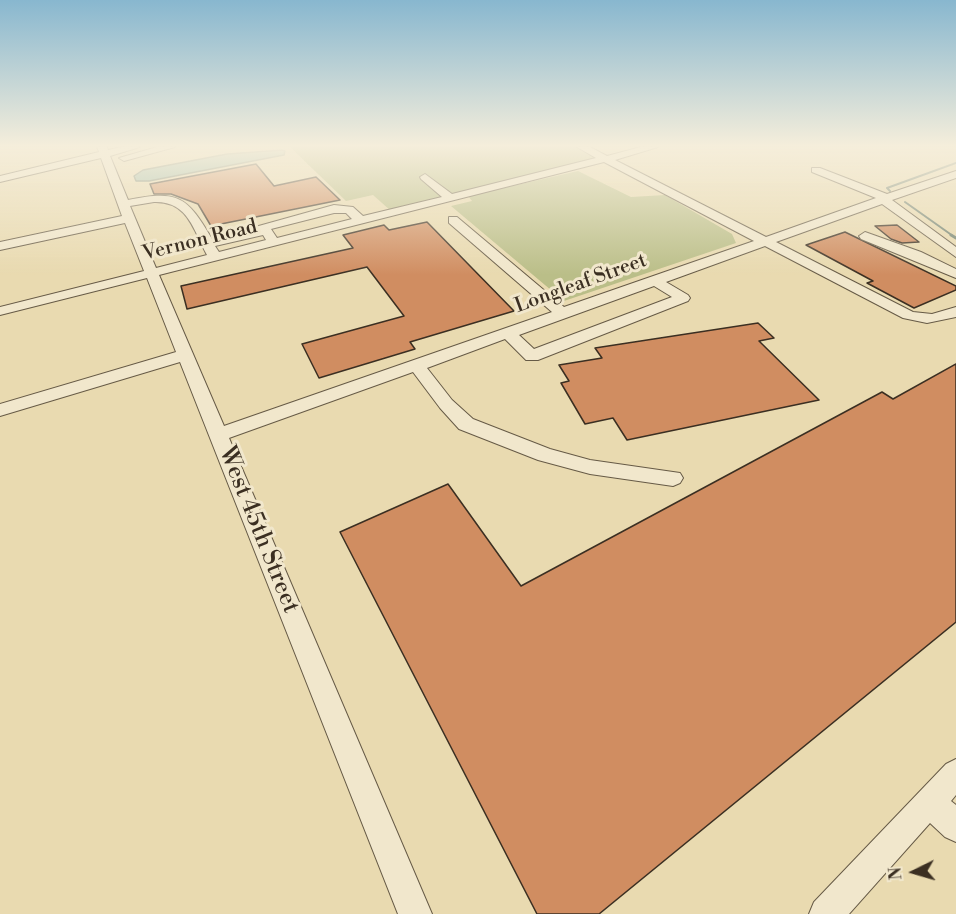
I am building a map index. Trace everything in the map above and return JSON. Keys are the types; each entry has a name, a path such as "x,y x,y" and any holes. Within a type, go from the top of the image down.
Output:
{"street":[{"name":"West 45th Street","path":"118,190 415,914"},
{"path":"440,190 450,198"},
{"name":"Vernon Road","path":"0,311 483,190"},
{"path":"664,190 917,318 935,319 956,311"},
{"path":"863,190 885,199 956,253"},
{"name":"Longleaf Street","path":"219,435 912,190"},
{"path":"0,246 126,211 146,200 174,200 184,205 215,257"},
{"path":"274,242 264,227 333,209 349,210 362,220"},
{"path":"453,220 562,313"},
{"path":"208,244 266,230"},
{"path":"865,236 935,263 956,274"},
{"path":"935,263 956,262"},
{"path":"507,333 532,356 683,298 654,280"},
{"path":"0,411 185,355"},
{"path":"416,365 446,404 466,424 545,455 590,467 673,478"},
{"path":"826,914 956,774"},
{"path":"929,802 956,826"}],"green space":[{"path":"334,190 477,190 391,211 373,195 346,201"},
{"path":"496,190 616,190 631,197 665,195 732,234 736,243 564,301 451,206 472,201 468,196"}],"building":[{"path":"152,190 329,190 340,200 211,226 198,204 171,194 154,194"},
{"path":"427,222 514,311 410,342 415,349 319,378 302,344 404,316 367,267 187,309 181,286 353,248 343,235 384,225 389,230"},
{"path":"897,225 919,242 902,243 891,239 875,226"},
{"path":"845,232 956,286 956,290 914,308 867,283 873,281 806,245"},
{"path":"758,323 774,338 759,341 819,400 627,440 613,418 585,424 561,383 569,381 559,365 602,358 595,348"},
{"path":"956,364 956,622 599,914 537,914 340,532 448,484 521,586 882,392 893,399"}],"waterway":[{"path":"905,202 953,236"},
{"path":"951,235 956,238"}]}
